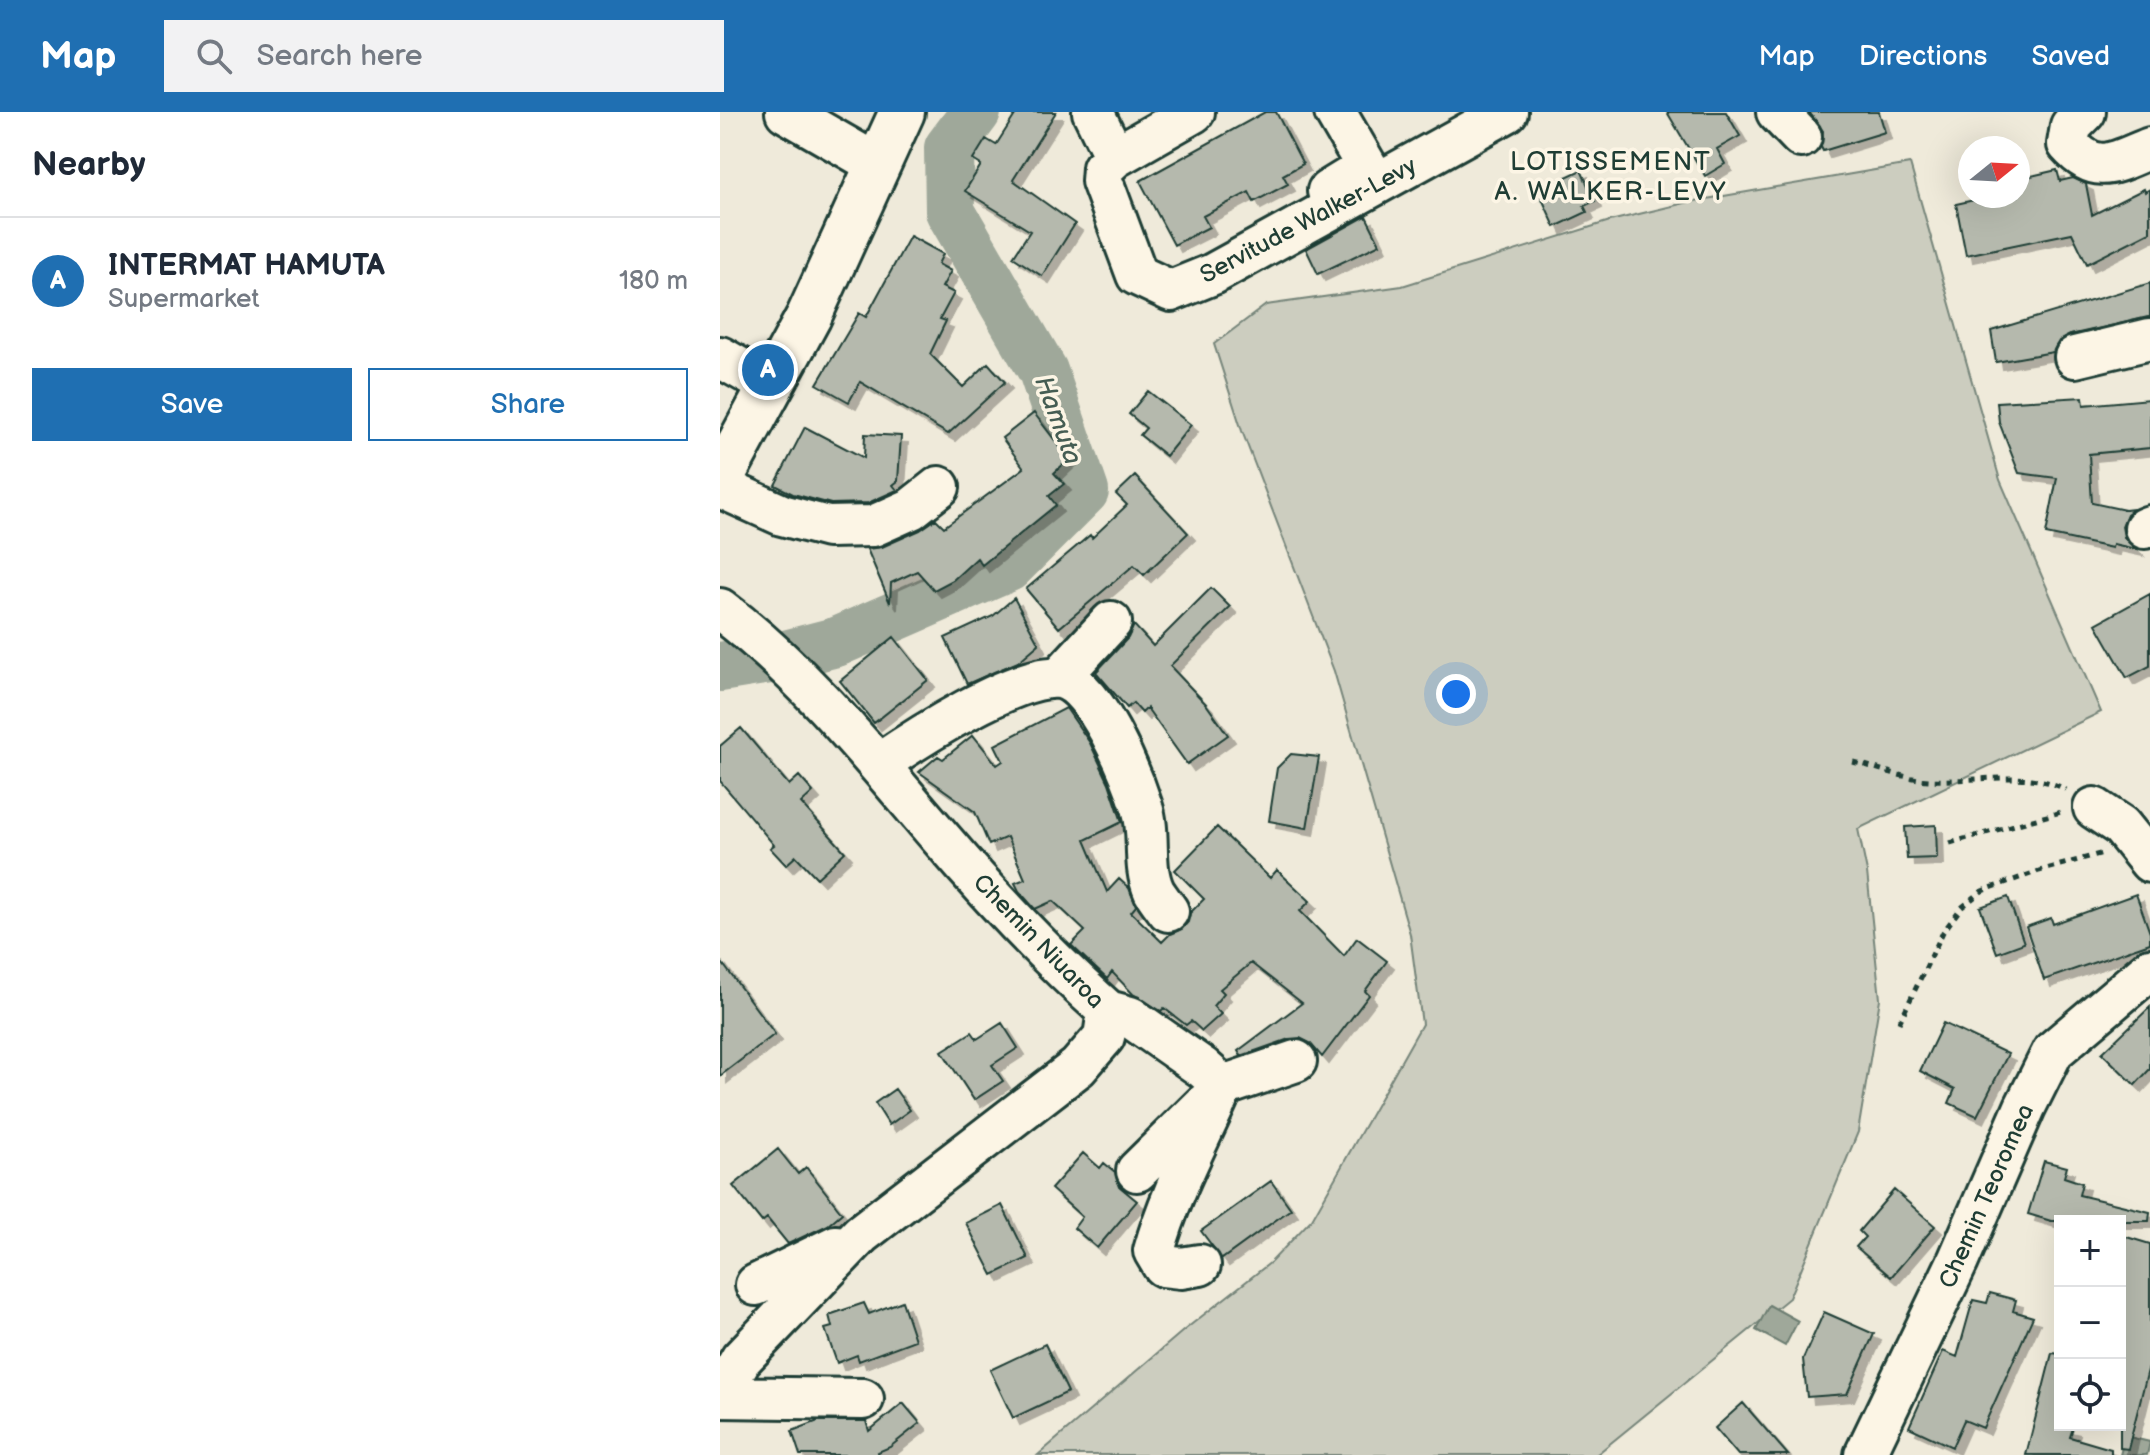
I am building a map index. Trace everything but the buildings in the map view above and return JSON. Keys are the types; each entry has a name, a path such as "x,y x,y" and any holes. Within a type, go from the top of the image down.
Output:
{"main road":[{"path":"720,480 809,316 902,112"}],"street":[{"path":"786,112 878,165"},
{"path":"1093,112 1115,157"},
{"path":"1194,112 1115,157 1103,168 1102,181 1137,275 1142,278 1163,276 1225,255 1367,167 1335,112"},
{"name":"Servitude Walker-Levy","path":"1142,278 1171,291 1213,274 1507,112"},
{"path":"2085,112 2071,126 2068,144 2080,157 2095,165 2118,161 2150,148"},
{"path":"2075,357 2150,339"},
{"path":"720,357 771,386"},
{"path":"720,487 782,515 828,527 873,526 911,509 939,487"},
{"name":"Chemin Niuaroa","path":"720,609 753,634 801,680 879,764 1006,912 1058,967 1108,1011 1104,1037 1078,1067 858,1236 741,1359 720,1396"},
{"path":"1059,678 1111,622"},
{"path":"879,764 914,739 974,706 1030,682 1059,678 1078,686 1094,704 1110,734 1143,809 1147,866 1154,891 1168,911"},
{"path":"2094,808 2121,826 2133,860"},
{"name":"Chemin Teoromea","path":"1865,1455 1958,1261 2025,1107 2053,1051 2150,969"},
{"path":"1108,1011 1130,1017 1203,1068 1223,1086"},
{"path":"1137,1171 1223,1086 1296,1061"},
{"path":"1200,1265 1181,1268 1163,1266 1154,1251 1189,1160 1223,1086"},
{"path":"756,1285 858,1236"},
{"path":"720,1396 863,1399"}],"path":[{"path":"1853,762 1920,779 2053,782 2094,808"},
{"path":"1950,843 2054,813 2094,808"},
{"path":"1899,1023 1943,932 1961,908 1982,891 2101,853 2133,860"}],"shaded area":[{"path":"1910,164 2000,480 2101,712 1858,829 1867,872 1880,999 1858,1132 1789,1298 1596,1455 1038,1455 1183,1331 1271,1262 1312,1219 1422,1024 1410,934 1334,671 1242,431 1214,344 1266,305 1402,286 1610,221 1689,202"},
{"path":"1769,1305 1798,1321 1785,1346 1756,1330"},
{"path":"2125,1436 2150,1442 2147,1455 2120,1455"}],"waterway":[{"name":"Hamuta","path":"720,667 770,659 836,642 1008,567 1084,491 1043,371 950,211 949,148 976,112"}],"place":[{"name":"INTERMAT HAMUTA","path":"768,370"}],"district":[{"name":"LOTISSEMENT A. WALKER-LEVY","path":"1611,176"}]}
